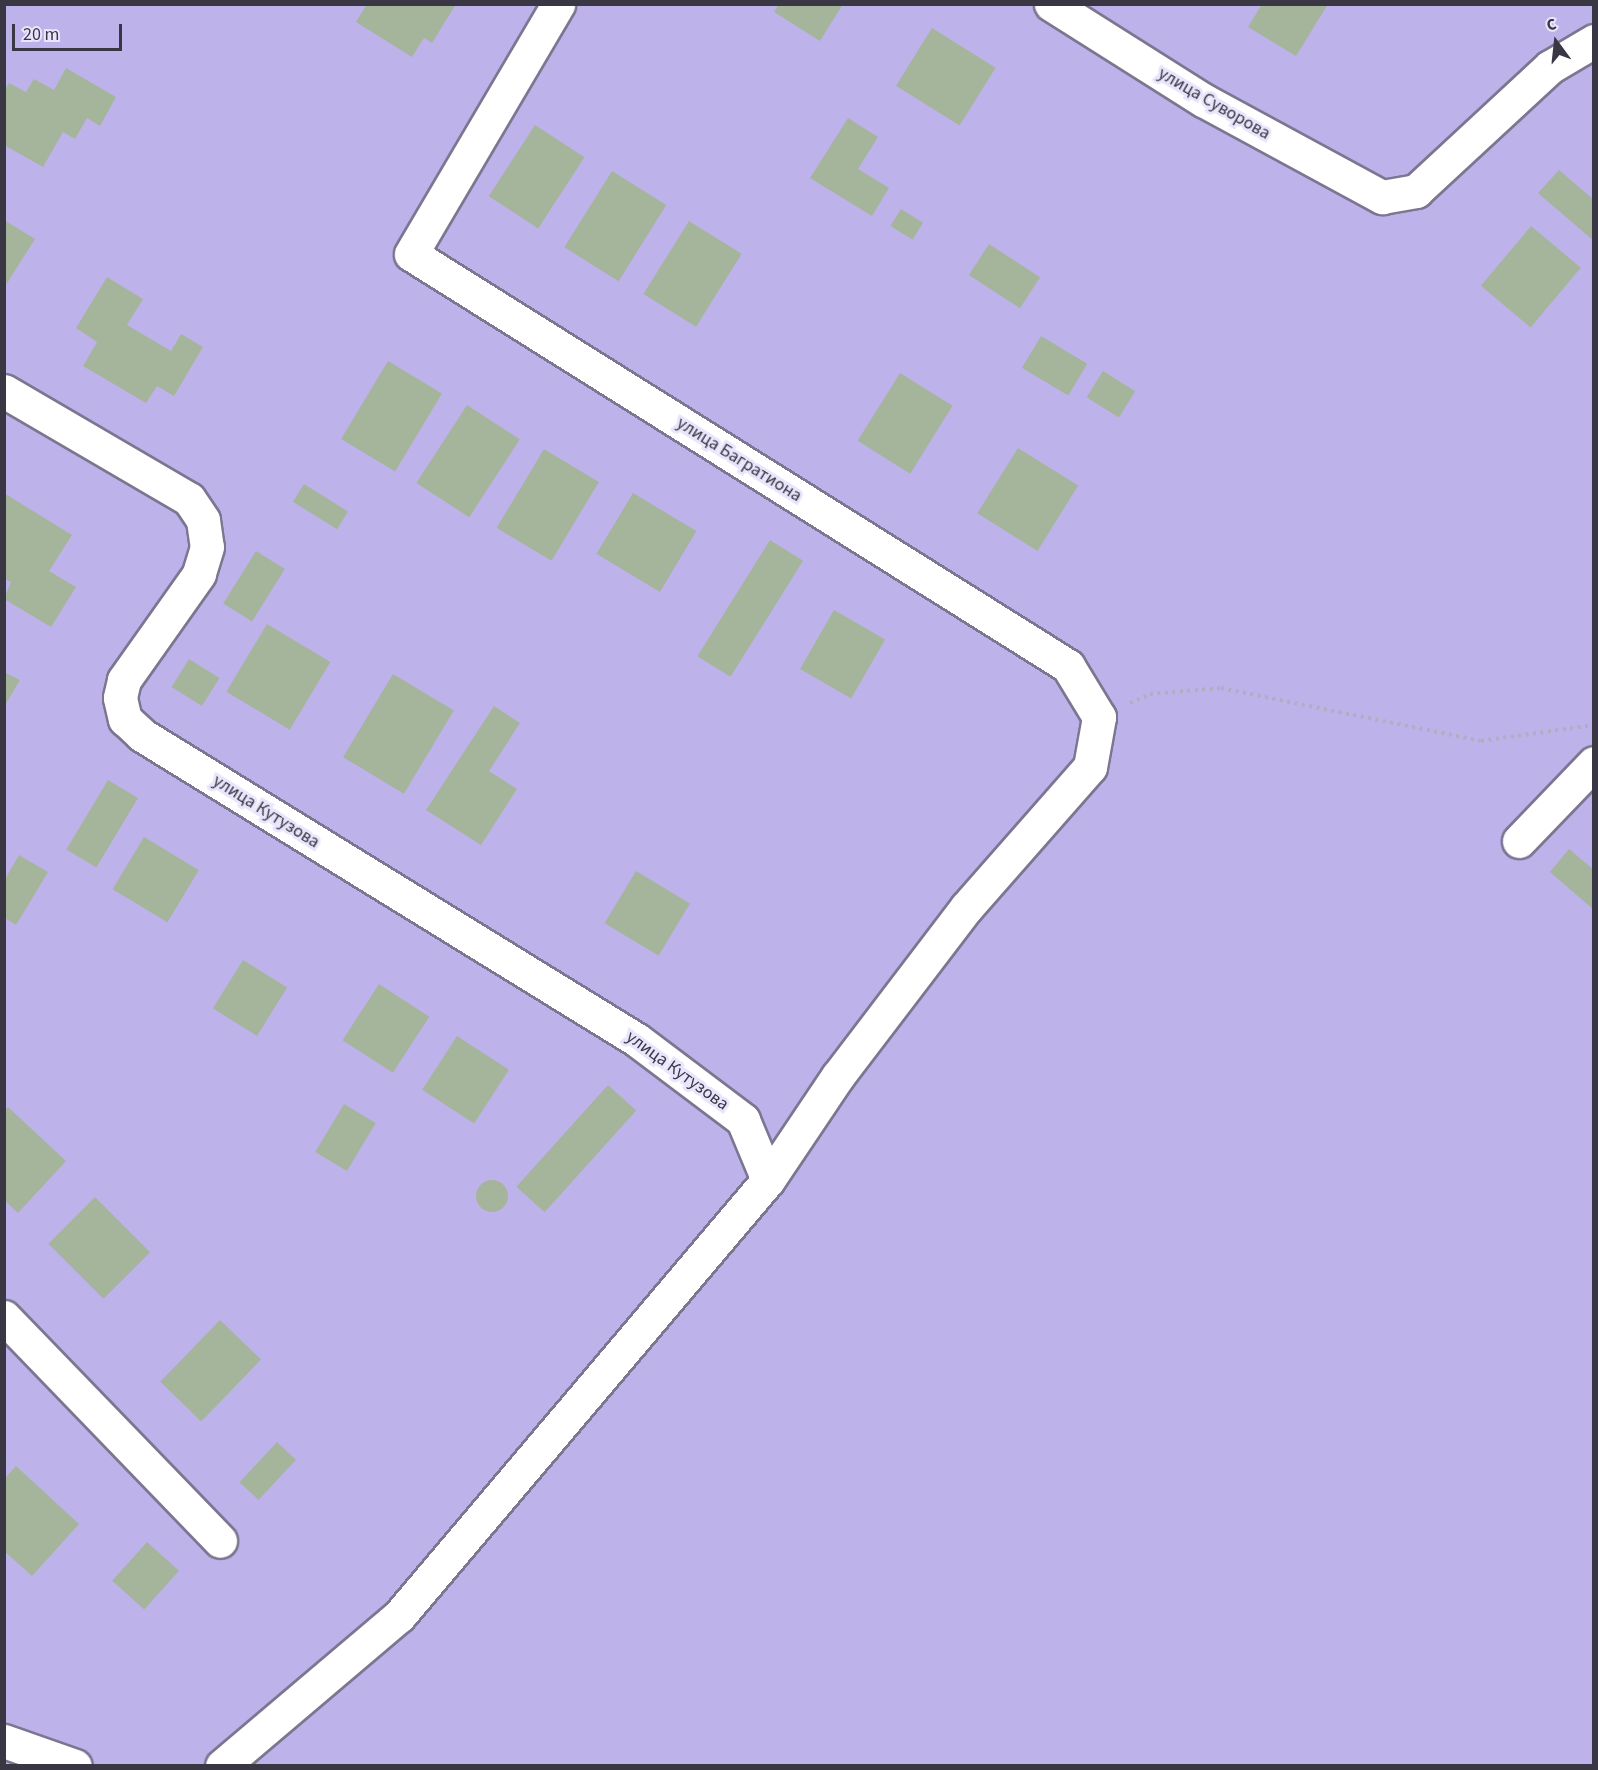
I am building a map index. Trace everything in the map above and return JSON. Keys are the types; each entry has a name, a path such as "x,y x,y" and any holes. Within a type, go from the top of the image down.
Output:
{"street":[{"name":"улица Багратиона","path":"558,4 411,254 1068,666 1099,717"},
{"name":"улица Суворова","path":"1051,4 1203,100 1382,197 1416,191 1550,67 1593,41"},
{"name":"улица Кутузова","path":"4,391 189,499 203,520 207,547 199,574 124,680 120,698 125,719 142,735 637,1041 742,1120 768,1180"},
{"path":"222,1766 399,1616 768,1180 838,1076 966,908 1090,766 1099,717"},
{"path":"1519,841 1593,763"},
{"path":"10,1337 220,1541"},
{"path":"4,1740 75,1766"}],"path":[{"path":"1099,717 1150,694 1221,688 1481,741 1593,725"}],"shaded area":[{"path":"5,5 1593,5 1593,1765 5,1765"}],"building":[{"path":"367,4 456,4 432,43 424,38 412,57 356,22"},
{"path":"779,4 843,4 820,41 774,12"},
{"path":"1262,4 1328,4 1296,56 1248,27"},
{"path":"932,28 996,68 960,125 896,86"},
{"path":"66,68 116,97 100,126 87,118 75,139 63,132 43,167 4,145 4,91 9,83 26,92 34,79 54,90"},
{"path":"848,118 878,137 858,169 889,188 872,216 810,178"},
{"path":"535,125 584,157 538,228 489,196"},
{"path":"1559,170 1594,200 1594,241 1538,193"},
{"path":"612,171 666,205 619,281 564,247"},
{"path":"901,209 923,223 912,240 890,226"},
{"path":"4,220 35,239 4,288"},
{"path":"689,221 742,254 696,327 643,294"},
{"path":"1531,226 1581,268 1531,328 1481,286"},
{"path":"989,244 1040,277 1020,308 969,275"},
{"path":"107,277 143,299 127,325 171,351 181,334 203,347 174,396 157,386 146,403 83,366 97,342 76,328"},
{"path":"1041,336 1087,364 1068,396 1022,368"},
{"path":"388,361 442,393 395,471 341,439"},
{"path":"1103,371 1135,391 1119,417 1087,397"},
{"path":"900,373 953,406 910,474 858,441"},
{"path":"467,405 520,439 469,517 416,483"},
{"path":"1018,448 1078,486 1037,551 977,513"},
{"path":"544,449 599,482 551,561 497,528"},
{"path":"304,484 348,512 337,529 293,502"},
{"path":"4,493 72,535 49,571 76,587 51,627 4,599 11,582 4,579"},
{"path":"633,493 696,531 660,592 596,554"},
{"path":"770,540 803,561 730,677 697,656"},
{"path":"256,551 285,569 252,622 223,604"},
{"path":"834,610 885,640 851,698 800,669"},
{"path":"267,624 330,662 290,730 226,692"},
{"path":"189,659 220,678 202,706 172,687"},
{"path":"4,672 20,680 4,707"},
{"path":"393,674 454,711 404,794 343,757"},
{"path":"494,706 520,723 489,771 517,789 481,845 426,810"},
{"path":"108,780 138,798 96,867 66,849"},
{"path":"144,837 199,870 167,922 113,889"},
{"path":"1569,849 1594,870 1594,910 1550,872"},
{"path":"19,855 48,872 16,925 5,918 5,879"},
{"path":"636,871 690,903 659,956 605,923"},
{"path":"243,960 287,988 257,1036 213,1008"},
{"path":"379,984 429,1017 393,1073 343,1040"},
{"path":"457,1036 509,1070 474,1123 422,1090"},
{"path":"608,1085 636,1110 545,1212 516,1187"},
{"path":"344,1104 376,1123 347,1171 315,1152"},
{"path":"8,1107 66,1161 18,1213 4,1200 4,1111"},
{"path":"492,1180 503,1185 508,1196 503,1207 492,1212 481,1207 476,1196 481,1185"},
{"path":"95,1197 150,1252 103,1299 48,1244"},
{"path":"220,1320 261,1360 201,1421 160,1382"},
{"path":"277,1442 296,1460 259,1500 239,1482"},
{"path":"16,1466 79,1524 32,1576 4,1551 4,1479"},
{"path":"147,1542 179,1571 144,1609 112,1581"}]}
